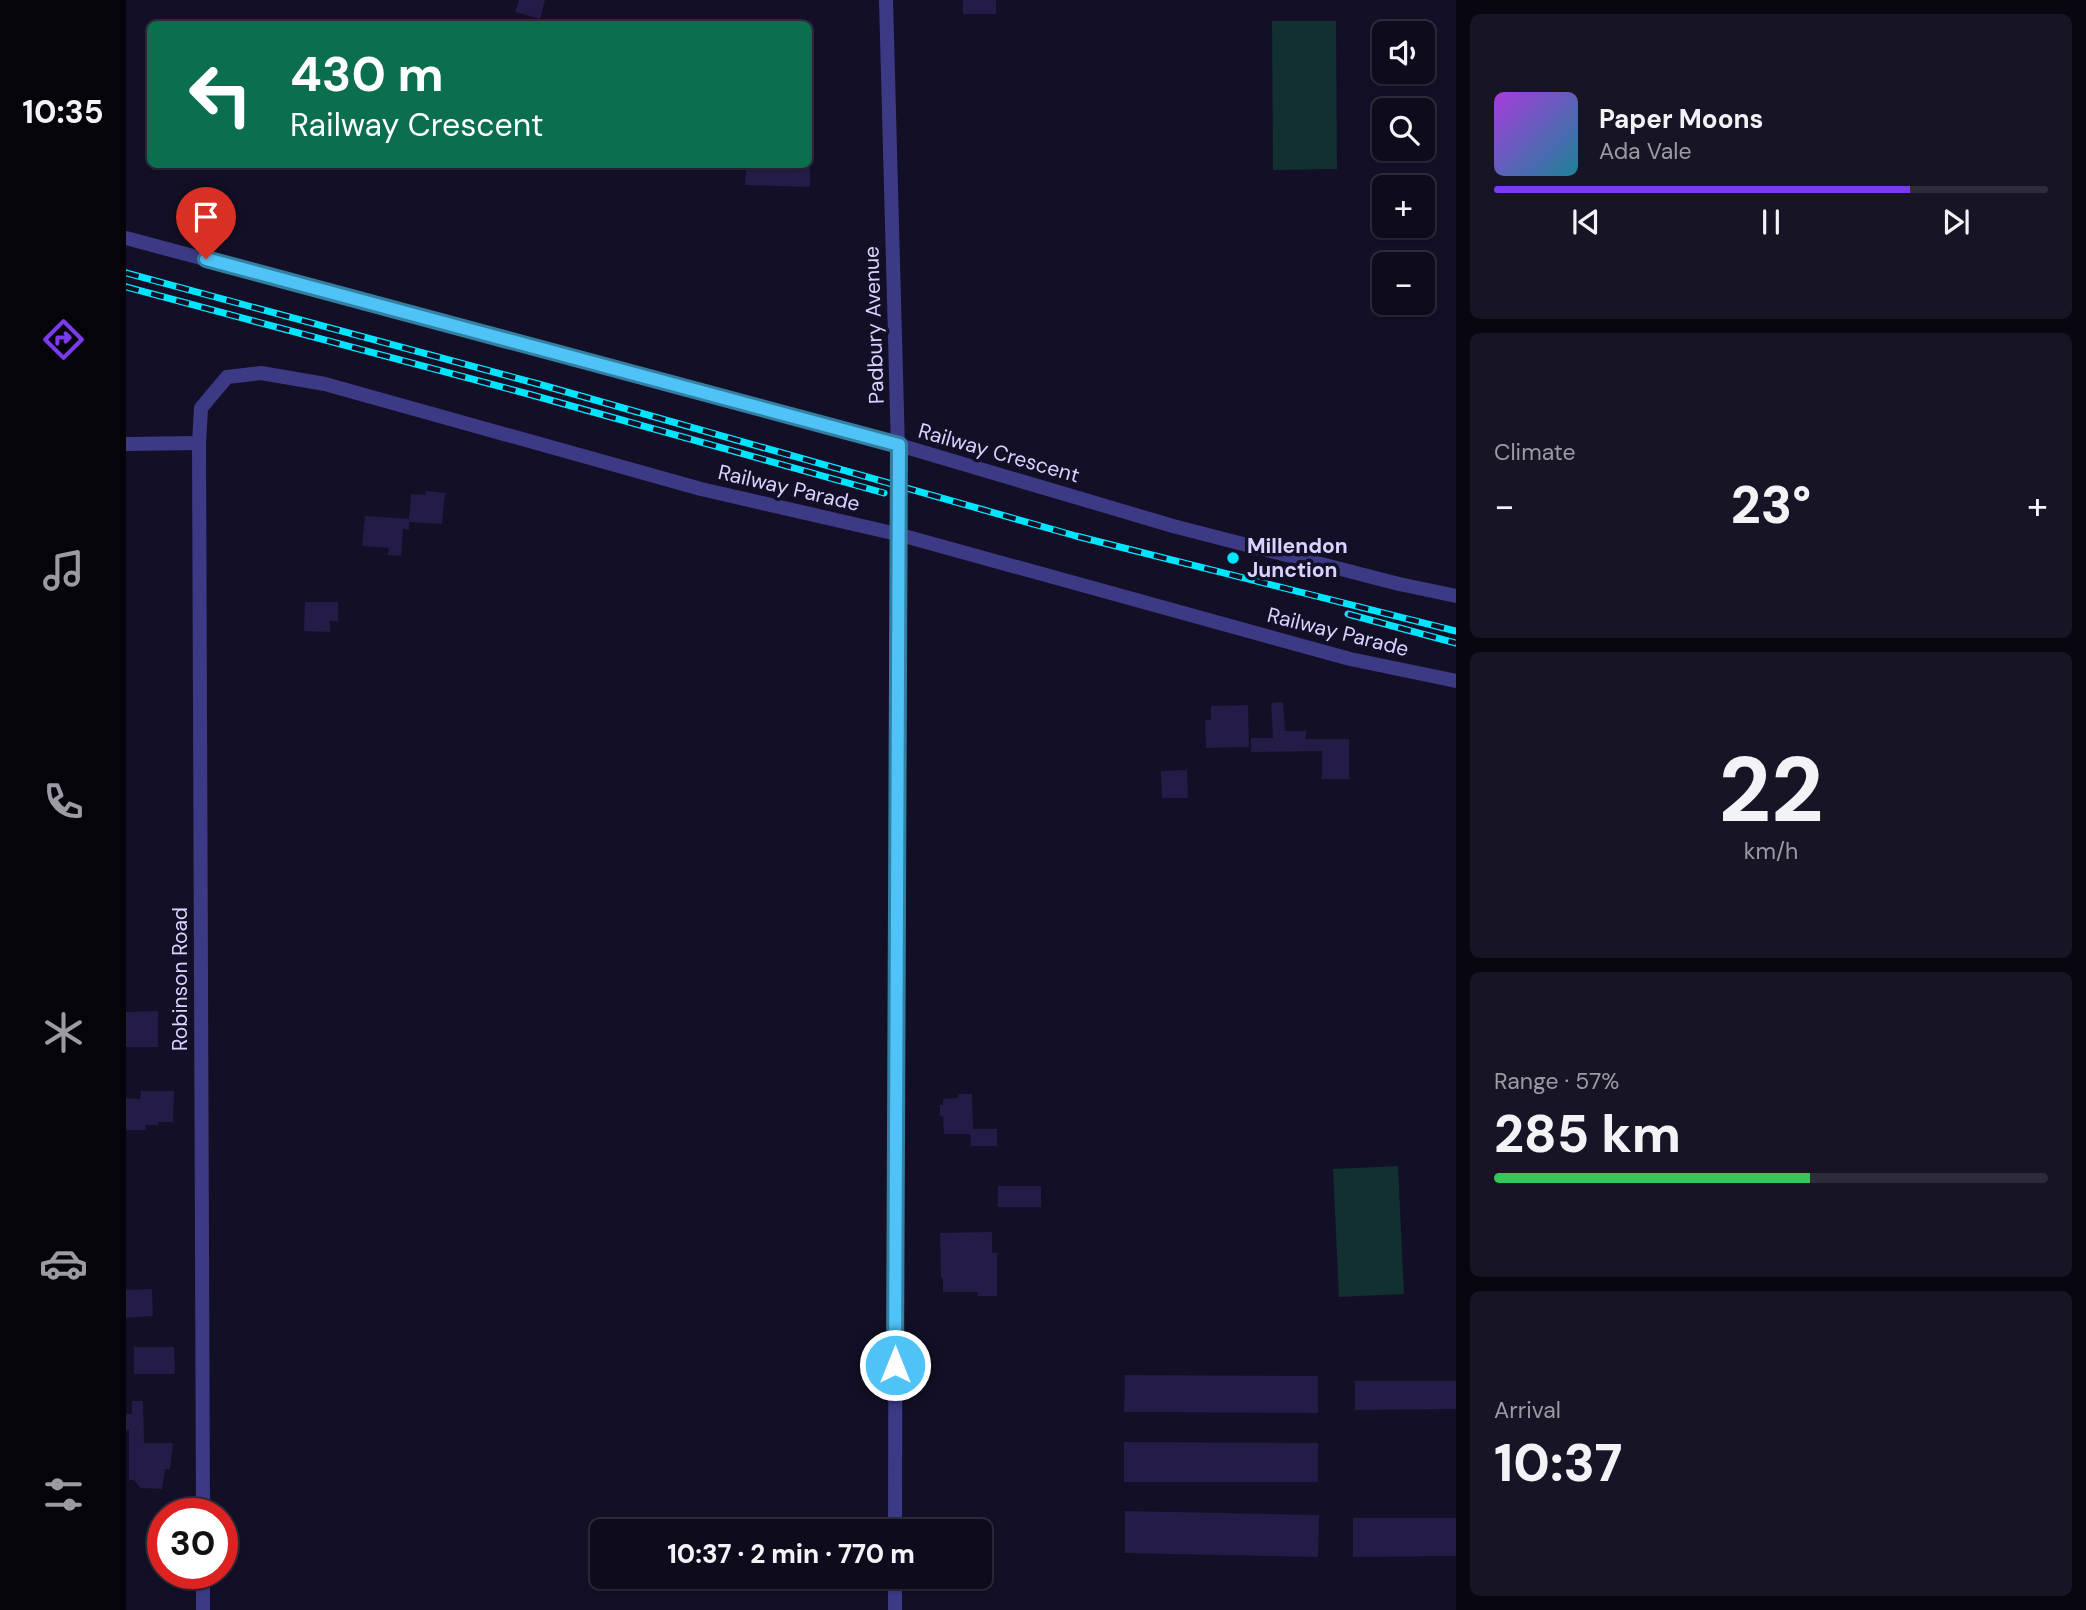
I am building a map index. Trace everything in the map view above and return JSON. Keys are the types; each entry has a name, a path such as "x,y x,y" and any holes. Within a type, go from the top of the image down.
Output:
{"street":[{"name":"Padbury Avenue","path":"886,0 899,445 895,1519"},
{"name":"Railway Crescent","path":"126,238 899,445 1173,526 1456,596"},
{"name":"Railway Parade","path":"199,443 201,408 227,376 261,373 325,384 701,489 897,534 1350,659 1456,681"},
{"path":"126,444 199,443"},
{"name":"Robinson Road","path":"199,443 203,1498"},
{"path":"203,1589 203,1610"},
{"path":"895,1589 895,1610"}],"green space":[{"path":"1272,21 1336,21 1337,169 1273,170"},
{"path":"1398,1166 1404,1294 1339,1297 1333,1169"}],"building":[{"path":"519,0 545,0 540,19 515,12"},
{"path":"963,0 996,0 996,14 963,14"},
{"path":"746,168 810,168 810,187 745,185"},
{"path":"426,491 445,493 442,524 409,522 409,530 403,529 401,556 388,555 389,548 362,546 365,516 409,519 411,494 426,495"},
{"path":"305,602 338,602 338,621 330,621 330,632 304,631"},
{"path":"1283,702 1285,731 1306,731 1306,739 1349,739 1349,779 1322,779 1322,751 1251,752 1251,738 1273,738 1271,703"},
{"path":"1248,705 1249,747 1206,748 1205,720 1211,720 1211,706"},
{"path":"1187,770 1188,798 1162,798 1161,771"},
{"path":"158,1011 158,1047 126,1047 126,1012"},
{"path":"141,1091 174,1091 173,1122 146,1125 146,1130 126,1130 126,1098 140,1099"},
{"path":"958,1094 972,1094 973,1129 997,1129 997,1146 971,1146 970,1134 944,1134 940,1105 943,1105 943,1099 958,1098"},
{"path":"998,1186 1041,1186 1041,1207 998,1207"},
{"path":"992,1232 992,1253 997,1253 997,1296 978,1296 978,1292 943,1292 940,1233"},
{"path":"152,1289 153,1316 126,1318 126,1290"},
{"path":"134,1347 174,1347 175,1374 134,1374"},
{"path":"1125,1375 1318,1376 1318,1413 1124,1412"},
{"path":"1355,1381 1456,1381 1456,1409 1355,1410"},
{"path":"132,1401 143,1401 144,1443 173,1443 170,1469 165,1469 162,1489 140,1488 134,1480 129,1480 129,1430 126,1430 126,1414 132,1414"},
{"path":"1124,1442 1318,1443 1318,1482 1124,1482"},
{"path":"1125,1511 1319,1515 1318,1557 1125,1553"},
{"path":"1353,1518 1456,1518 1456,1556 1353,1557"}],"railway":[{"path":"126,273 542,385 1076,536 1456,631"},
{"path":"126,287 532,395 884,493"},
{"path":"1348,614 1456,643"}],"place":[{"name":"Millendon Junction","path":"1233,558"}],"route":[{"path":"206,259 899,445 895,1365"}]}
